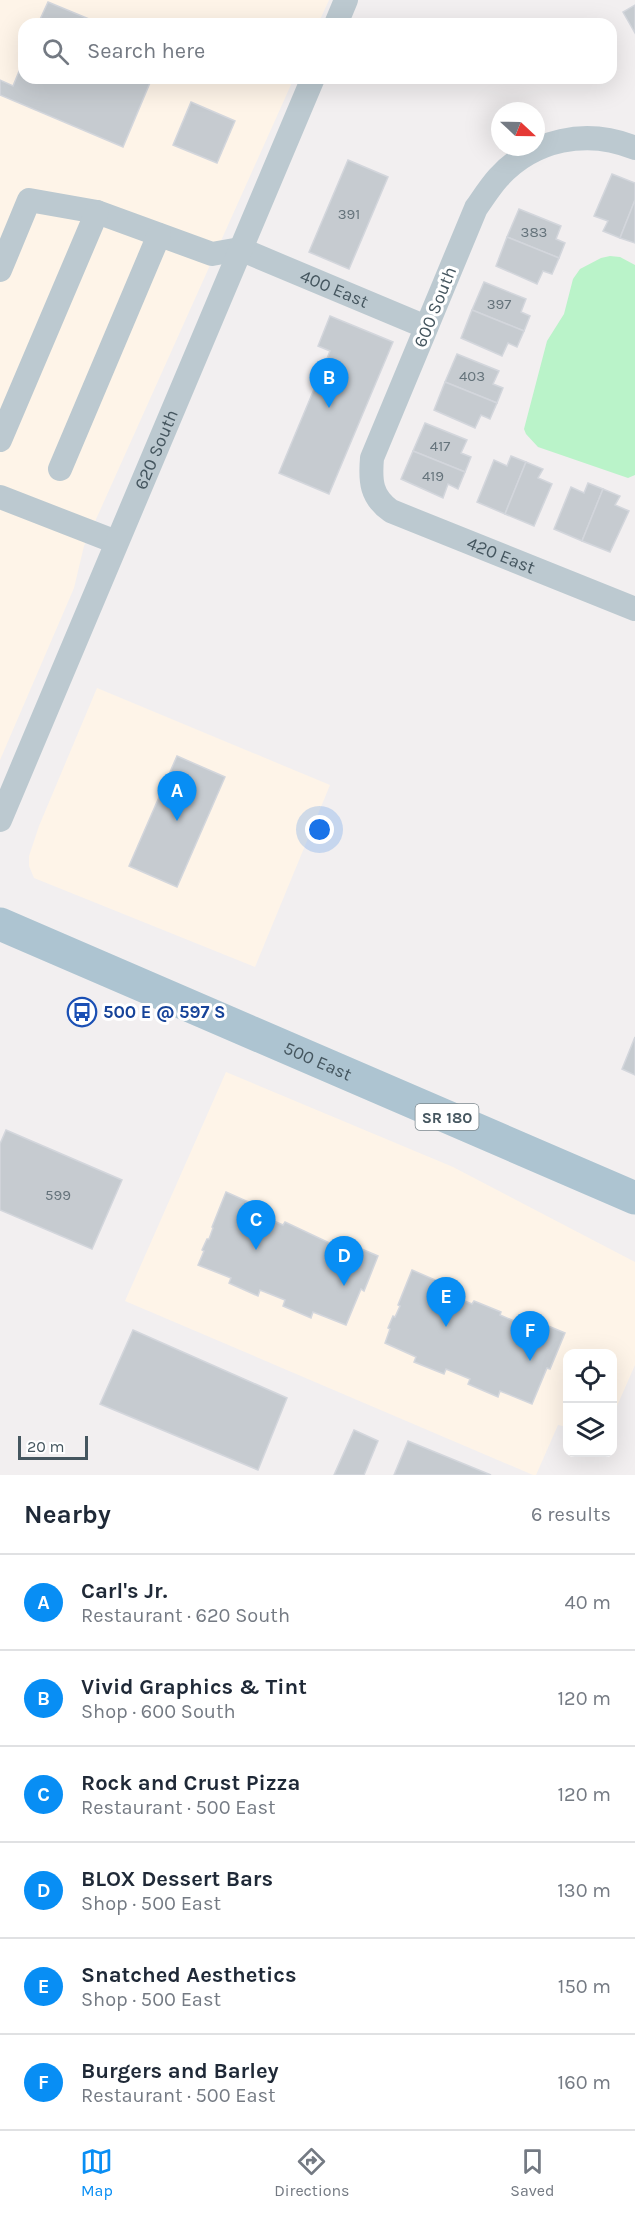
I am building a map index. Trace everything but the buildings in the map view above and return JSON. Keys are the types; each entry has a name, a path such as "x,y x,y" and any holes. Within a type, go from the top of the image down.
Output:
{"main road":[{"name":"500 East","path":"0,924 635,1198"}],"street":[{"path":"338,18 346,0"},
{"name":"620 South","path":"0,820 310,84"},
{"name":"600 South","path":"374,493 370,476 372,458 476,208 498,178 517,160 541,147 563,139 585,137 607,139 635,148"},
{"path":"0,270 29,200 97,212 212,254 240,249"},
{"path":"0,440 97,212"},
{"path":"60,469 159,235"},
{"name":"400 East","path":"240,249 426,327"},
{"name":"420 East","path":"374,493 390,512 635,609"},
{"path":"0,497 116,542"}],"shaded area":[{"path":"0,0 329,0 321,18 18,18 18,84 291,84 84,546 74,588 0,760"},
{"path":"97,688 330,785 255,967 34,878 29,866 29,856 39,826"},
{"path":"226,1072 453,1167 635,1262 635,1365 617,1406 617,1349 563,1349 563,1426 558,1425 536,1475 533,1475 125,1301"}],"green space":[{"path":"610,256 620,257 635,265 635,475 628,478 538,447 524,429 547,341 564,314 573,279 580,269"}],"place":[{"name":"Vivid Graphics & Tint","path":"329,408"},
{"name":"Carl's Jr.","path":"177,821"},
{"name":"500 E @ 597 S","path":"82,1012"},
{"name":"Rock and Crust Pizza","path":"256,1250"},
{"name":"BLOX Dessert Bars","path":"344,1286"},
{"name":"Snatched Aesthetics","path":"446,1327"},
{"name":"Burgers and Barley","path":"530,1361"}]}
